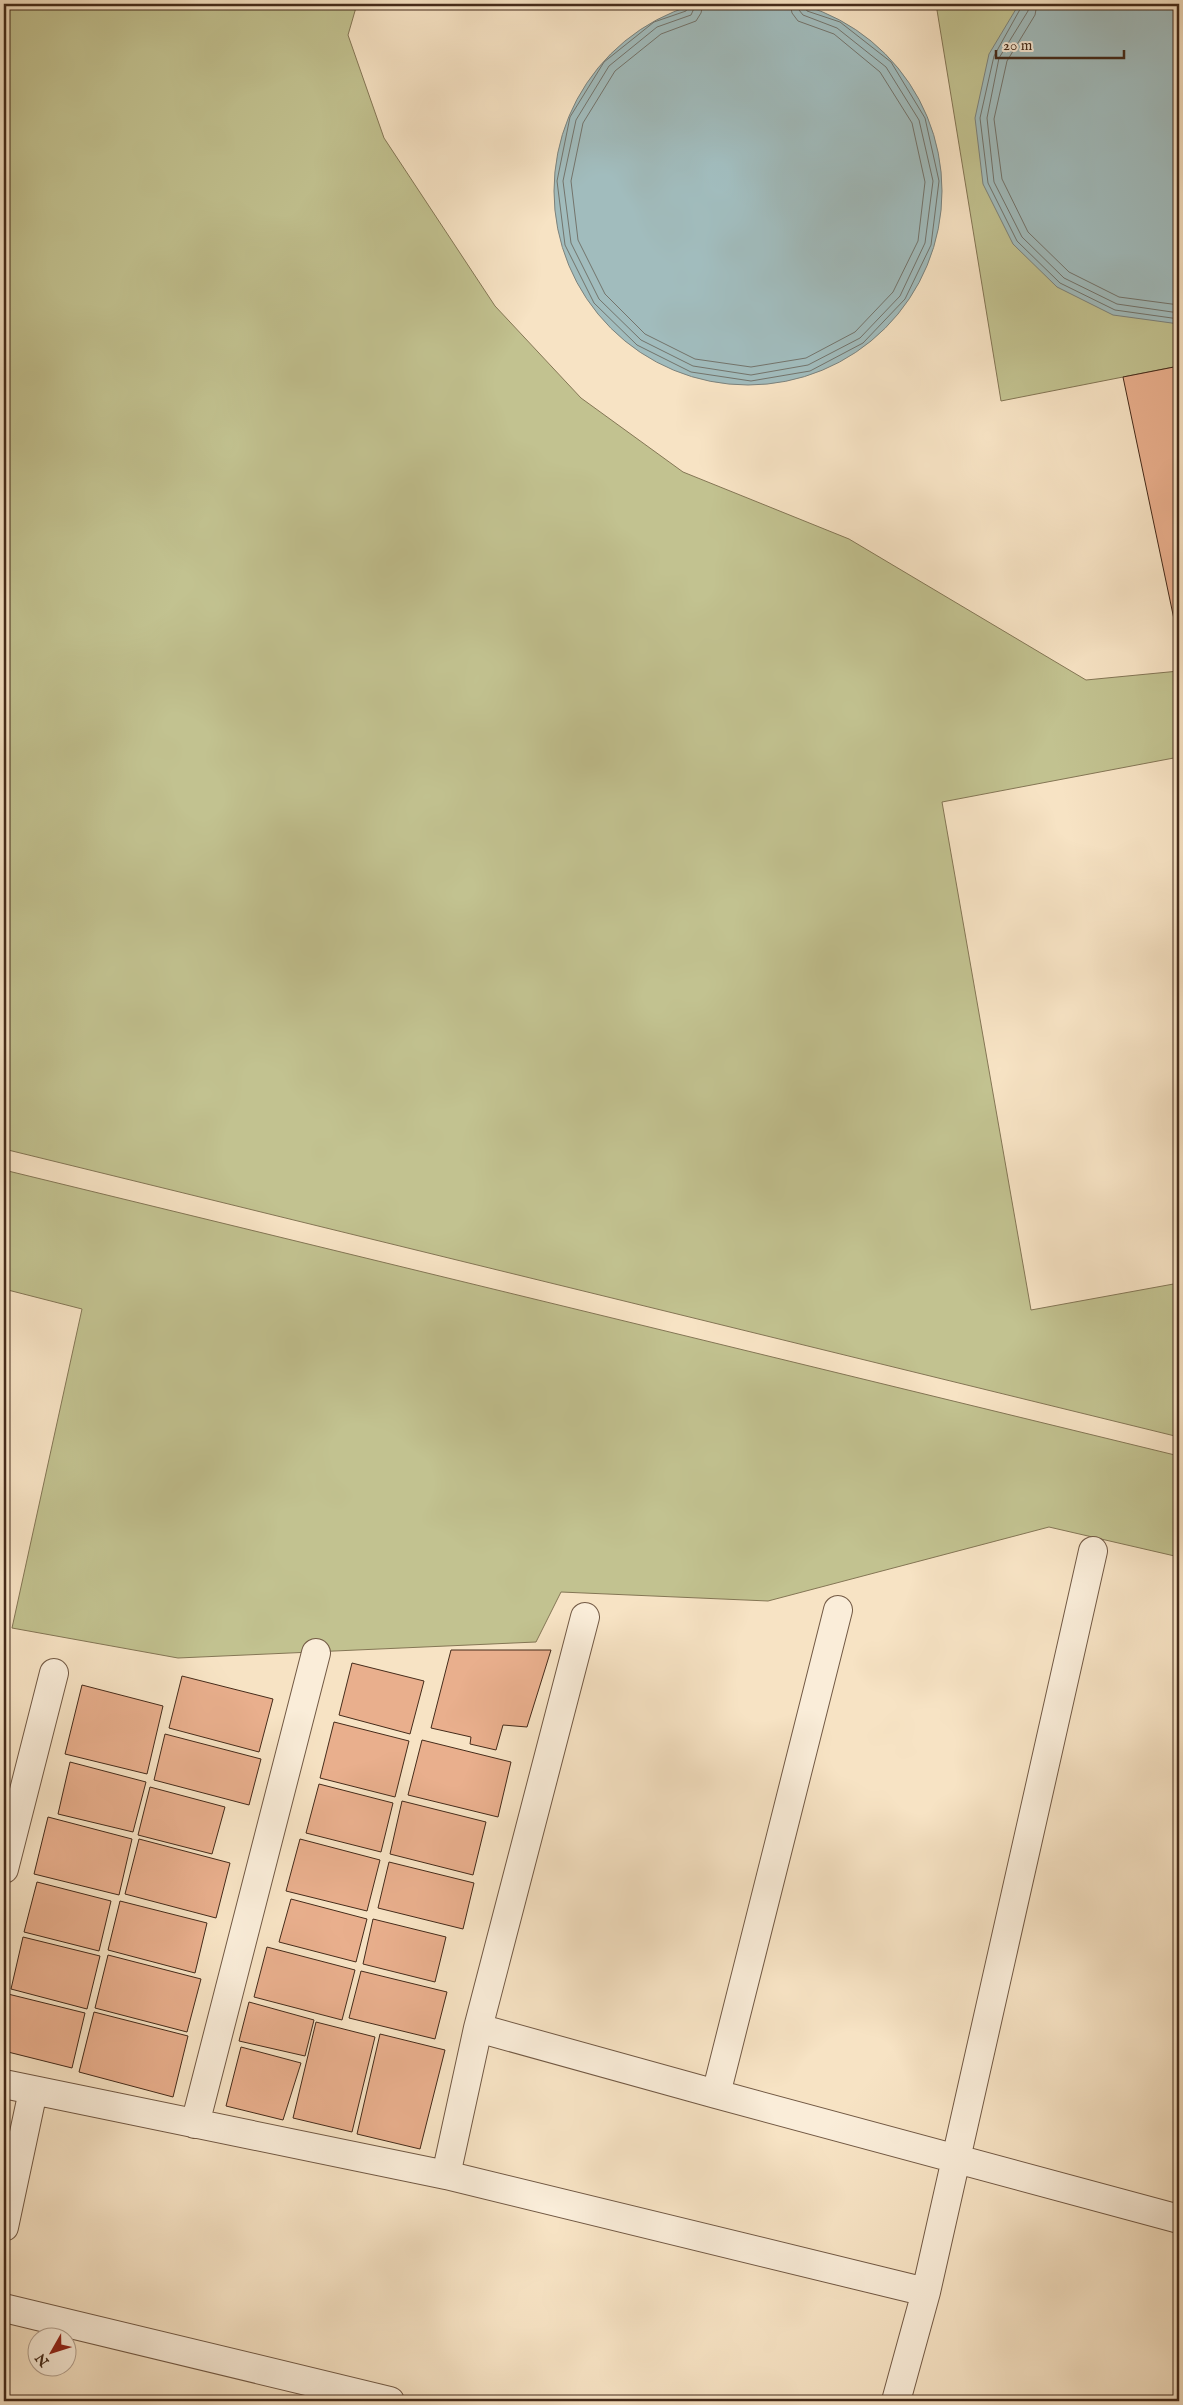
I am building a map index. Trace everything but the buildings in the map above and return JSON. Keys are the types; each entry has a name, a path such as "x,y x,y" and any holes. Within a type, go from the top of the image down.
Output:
{"street":[{"path":"896,2401 926,2292 1093,1552"},
{"path":"716,2094 838,1610"},
{"path":"446,2175 478,2028 585,1617"},
{"path":"195,2124 316,1654"},
{"path":"4,1869 54,1673"},
{"path":"478,2028 1179,2219"},
{"path":"4,2084 446,2175 926,2292"},
{"path":"4,2227 33,2091"},
{"path":"4,2308 390,2401"}],"green space":[{"path":"4,4 357,4 348,35 384,138 495,306 581,398 683,472 849,539 1086,680 1179,671 1179,757 942,802 1031,1310 1179,1283 1179,1437 4,1149"},
{"path":"936,4 1179,4 1179,366 1001,401"},
{"path":"4,1170 1179,1456 1179,1557 1049,1527 768,1601 561,1592 536,1642 178,1658 12,1628 82,1309 4,1289"}],"water":[{"path":"748,-3 786,1 822,12 856,30 885,54 909,83 927,117 938,153 942,191 938,229 927,265 909,299 885,328 856,352 822,370 786,381 748,385 710,381 674,370 640,352 611,328 587,299 569,265 558,229 554,191 558,153 569,117 587,83 611,54 640,30 674,12 710,1"},
{"path":"1019,4 1179,4 1179,324 1113,315 1057,287 1013,244 983,184 975,118 989,54"}]}
